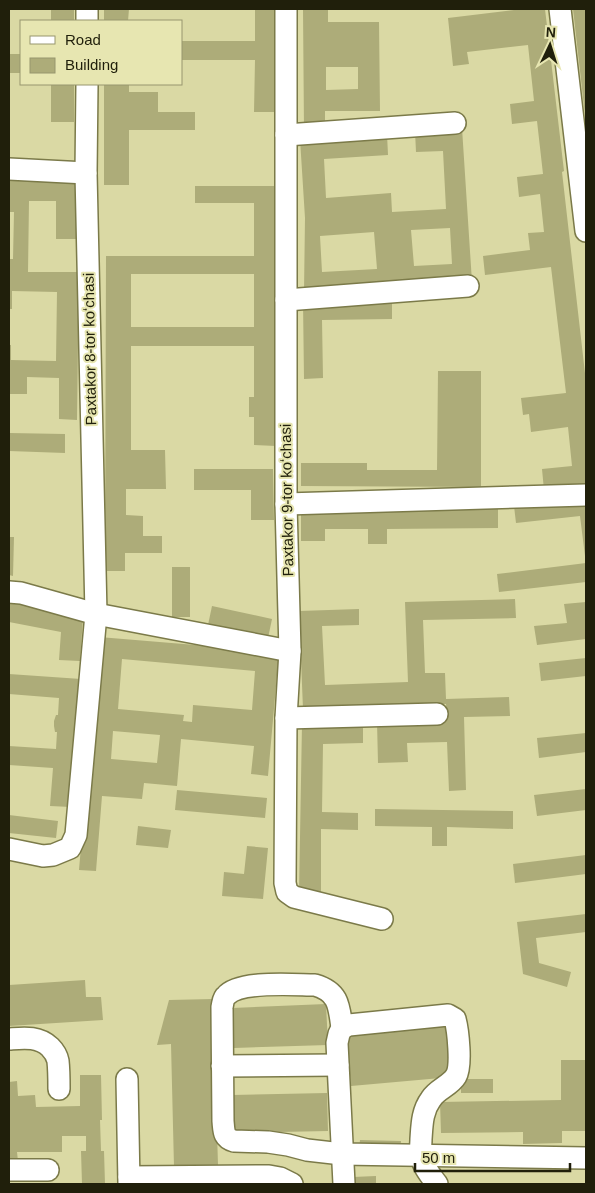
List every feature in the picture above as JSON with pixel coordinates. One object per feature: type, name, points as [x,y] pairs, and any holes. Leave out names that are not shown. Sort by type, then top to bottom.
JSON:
[{"type":"street","name":"Paxtakor 9-tor koʻchasi","points":[[286,9],[286,504],[290,652],[286,718],[285,883],[287,892],[294,898],[382,919]]},
{"type":"street","points":[[560,9],[586,231]]},
{"type":"street","name":"Paxtakor 8-tor koʻchasi","points":[[9,849],[43,856],[53,855],[70,848],[76,835],[96,614],[86,173],[87,85]]},
{"type":"street","points":[[286,135],[454,123]]},
{"type":"street","points":[[9,169],[86,173]]},
{"type":"street","points":[[286,300],[468,286]]},
{"type":"street","points":[[286,504],[586,495]]},
{"type":"street","points":[[9,592],[20,593],[96,614],[290,652]]},
{"type":"street","points":[[286,718],[437,714]]},
{"type":"street","points":[[344,1184],[342,1154],[337,1043],[342,1028],[340,1011],[336,1000],[331,992],[315,985],[248,985],[233,990],[224,996],[222,1007],[223,1121],[224,1135],[229,1140],[288,1145],[307,1150],[342,1154],[586,1158]]},
{"type":"street","points":[[342,1028],[349,1025],[436,1016],[448,1016],[455,1019],[459,1065],[457,1074],[452,1081],[437,1091],[429,1100],[422,1119],[421,1155],[427,1171],[437,1184]]},
{"type":"street","points":[[9,1039],[31,1038],[46,1043],[58,1059],[59,1089]]},
{"type":"street","points":[[222,1066],[338,1065]]},
{"type":"street","points":[[128,1079],[129,1181],[269,1176],[280,1178],[292,1184]]},
{"type":"street","points":[[9,1170],[48,1170]]},
{"type":"building","points":[[51,9],[74,9],[74,20],[51,20]]},
{"type":"building","points":[[104,9],[129,9],[128,20],[104,20]]},
{"type":"building","points":[[255,9],[277,9],[276,112],[254,112],[255,60],[182,60],[182,41],[255,41]]},
{"type":"building","points":[[303,9],[328,9],[328,22],[379,22],[380,111],[325,111],[325,130],[304,130]],"holes":[[[326,67],[358,67],[358,89],[326,90]]]},
{"type":"building","points":[[522,9],[545,9],[586,382],[586,485],[544,490],[542,469],[572,466],[568,427],[531,432],[529,414],[523,415],[521,398],[566,393],[551,267],[485,275],[483,256],[530,250],[528,233],[544,232],[540,194],[519,197],[517,177],[543,174],[537,121],[512,124],[510,104],[534,101],[528,45],[467,52],[469,64],[453,66],[448,18]]},
{"type":"building","points":[[573,9],[586,9],[586,115],[585,115]]},
{"type":"building","points":[[9,54],[20,54],[20,73],[9,73]]},
{"type":"building","points":[[51,85],[74,85],[74,122],[51,122]]},
{"type":"building","points":[[104,85],[129,85],[129,92],[158,92],[158,112],[195,112],[195,130],[129,130],[129,185],[104,185]]},
{"type":"building","points":[[462,128],[472,282],[304,292],[305,218],[300,139],[387,134],[388,155],[324,159],[326,198],[391,193],[392,212],[446,209],[443,151],[416,152],[415,131]],"holes":[[[450,228],[452,264],[414,266],[411,230]],[[374,232],[377,269],[322,272],[320,236]]]},
{"type":"building","points":[[9,177],[80,178],[79,239],[56,239],[56,201],[29,201],[28,272],[79,272],[77,420],[59,419],[59,378],[27,377],[27,394],[9,394],[9,345],[11,345],[11,360],[56,361],[57,292],[12,291],[12,309],[9,309],[9,259],[13,259],[14,212],[9,212]]},
{"type":"building","points":[[195,186],[276,186],[276,446],[254,445],[254,417],[249,417],[249,397],[254,397],[254,346],[131,346],[131,450],[165,450],[166,489],[126,489],[126,515],[143,516],[143,536],[162,536],[162,553],[125,553],[125,571],[105,571],[106,256],[254,256],[254,203],[195,203]],"holes":[[[131,274],[254,274],[254,327],[131,327]]]},
{"type":"building","points":[[392,300],[392,319],[322,320],[323,378],[304,379],[303,301]]},
{"type":"building","points":[[438,371],[481,371],[481,487],[301,486],[301,463],[367,463],[367,470],[437,470]]},
{"type":"building","points":[[9,433],[65,434],[65,453],[9,451]]},
{"type":"building","points":[[194,469],[273,469],[274,520],[251,520],[251,490],[194,490]]},
{"type":"building","points":[[586,498],[586,556],[580,516],[516,523],[514,506]]},
{"type":"building","points":[[498,508],[498,528],[387,529],[387,544],[368,544],[368,529],[325,529],[325,541],[301,541],[301,509]]},
{"type":"building","points":[[9,537],[14,537],[13,576],[9,575]]},
{"type":"building","points":[[586,563],[586,582],[499,592],[497,574]]},
{"type":"building","points":[[172,567],[190,567],[190,617],[172,617]]},
{"type":"building","points":[[515,599],[516,618],[423,620],[425,673],[445,673],[446,699],[509,697],[510,716],[464,717],[466,790],[449,791],[447,742],[407,743],[408,762],[378,763],[377,722],[447,719],[446,704],[303,709],[299,611],[359,609],[359,625],[322,626],[325,685],[408,682],[405,602]]},
{"type":"building","points":[[9,600],[83,618],[80,661],[59,660],[61,632],[9,622]]},
{"type":"building","points":[[586,602],[586,639],[537,645],[534,626],[567,623],[564,604]]},
{"type":"building","points":[[212,606],[272,619],[268,638],[208,625]]},
{"type":"building","points":[[99,637],[279,652],[268,776],[251,774],[254,746],[181,739],[177,786],[144,783],[142,799],[102,796],[96,871],[79,870]],"holes":[[[122,659],[255,671],[252,710],[193,705],[192,722],[183,721],[184,715],[118,709]],[[113,731],[160,735],[157,763],[111,759]]]},
{"type":"building","points":[[586,658],[586,676],[541,681],[539,663]]},
{"type":"building","points":[[9,674],[81,679],[71,807],[50,806],[53,768],[9,765],[9,746],[56,749],[57,732],[55,732],[54,721],[56,715],[58,715],[59,698],[9,694]]},
{"type":"building","points":[[363,722],[363,743],[323,744],[322,812],[358,813],[358,830],[321,829],[321,894],[299,894],[302,724]]},
{"type":"building","points":[[586,733],[586,752],[539,758],[537,738]]},
{"type":"building","points":[[586,789],[586,810],[537,816],[534,795]]},
{"type":"building","points":[[177,790],[267,798],[265,818],[175,810]]},
{"type":"building","points":[[375,809],[513,811],[513,829],[447,827],[447,846],[432,846],[432,827],[375,826]]},
{"type":"building","points":[[9,815],[58,821],[56,838],[9,833]]},
{"type":"building","points":[[138,826],[171,830],[168,848],[136,845]]},
{"type":"building","points":[[247,846],[268,848],[263,899],[222,896],[224,872],[244,874]]},
{"type":"building","points":[[586,855],[586,874],[515,883],[513,864]]},
{"type":"building","points":[[586,914],[586,932],[536,938],[539,963],[571,972],[567,987],[523,974],[517,922]]},
{"type":"building","points":[[85,980],[86,997],[101,997],[103,1020],[9,1026],[9,985]]},
{"type":"building","points":[[213,999],[218,1165],[174,1167],[171,1044],[157,1045],[169,1000]]},
{"type":"building","points":[[326,1004],[328,1045],[234,1048],[232,1008]]},
{"type":"building","points":[[446,1022],[452,1077],[351,1086],[346,1030]]},
{"type":"building","points":[[561,1060],[585,1060],[586,1131],[562,1131],[562,1143],[523,1144],[523,1132],[441,1133],[440,1102],[561,1100]]},
{"type":"building","points":[[80,1075],[101,1075],[101,1151],[104,1151],[105,1184],[82,1184],[81,1151],[86,1151],[86,1136],[62,1136],[62,1152],[17,1152],[18,1161],[9,1162],[9,1082],[17,1081],[18,1096],[35,1095],[36,1107],[80,1106]]},
{"type":"building","points":[[461,1079],[493,1079],[493,1093],[461,1093]]},
{"type":"building","points":[[327,1093],[328,1131],[233,1133],[232,1095]]},
{"type":"building","points":[[360,1140],[401,1141],[400,1151],[359,1150]]},
{"type":"building","points":[[376,1176],[376,1184],[354,1184],[353,1177]]}]
